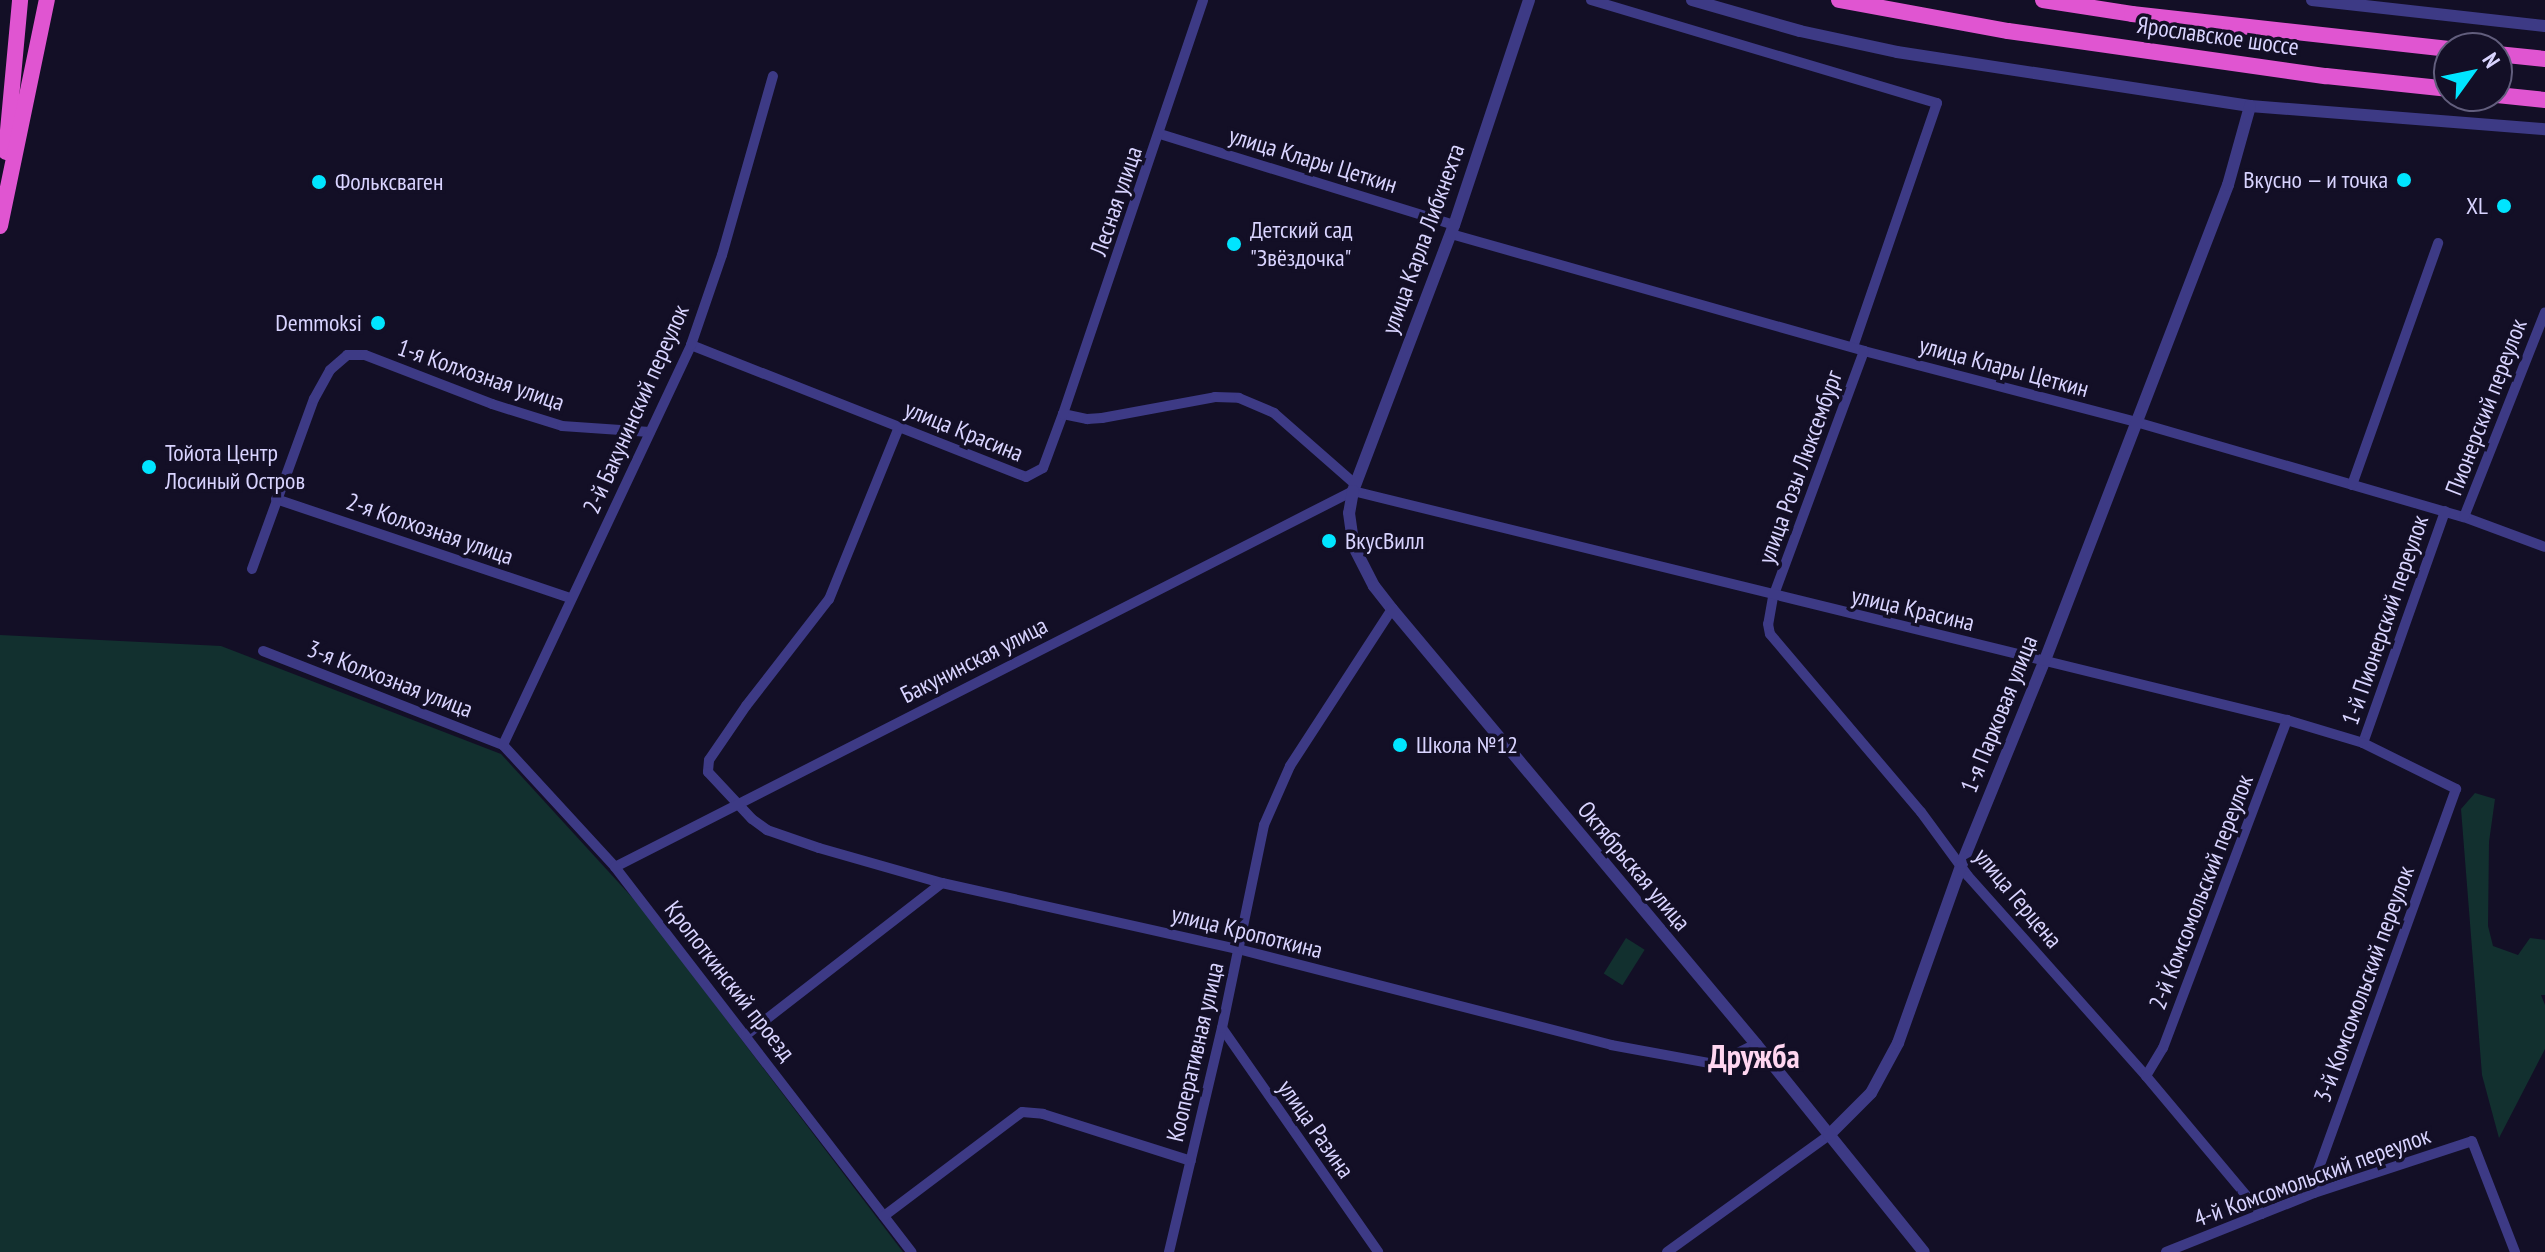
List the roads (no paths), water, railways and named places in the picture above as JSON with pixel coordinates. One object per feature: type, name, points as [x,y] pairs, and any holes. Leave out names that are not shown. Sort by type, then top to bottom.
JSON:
[{"type":"highway","points":[[0,197],[20,0]]},
{"type":"highway","points":[[0,226],[47,0]]},
{"type":"highway","name":"Ярославское шоссе","points":[[1839,0],[2023,33],[2311,74],[2433,87]]},
{"type":"highway","name":"Ярославское шоссе","points":[[2043,0],[2132,14],[2433,47]]},
{"type":"highway","points":[[2513,56],[2545,59]]},
{"type":"highway","points":[[2513,97],[2545,100]]},
{"type":"street","name":"Лесная улица","points":[[1063,414],[1203,0]]},
{"type":"street","name":"улица Карла Либкнехта","points":[[1354,487],[1453,230],[1529,0]]},
{"type":"street","name":"улица Розы Люксембург","points":[[1591,0],[1937,103],[1858,349],[1773,597]]},
{"type":"street","points":[[1692,0],[1800,31],[1897,52],[2250,106],[2545,129]]},
{"type":"street","points":[[2312,0],[2545,26]]},
{"type":"street","name":"2-й Бакунинский переулок","points":[[503,745],[691,345],[722,255],[773,76]]},
{"type":"street","name":"1-я Парковая улица","points":[[1667,1252],[1829,1135],[1859,1107],[1885,1071],[1962,863],[2045,660],[2228,185],[2250,106]]},
{"type":"street","name":"улица Клары Цеткин","points":[[1160,134],[1453,230],[1858,349],[2136,422],[2445,511],[2545,547]]},
{"type":"street","points":[[2352,485],[2438,243]]},
{"type":"street","name":"Пионерский переулок","points":[[2464,517],[2545,312]]},
{"type":"street","name":"улица Красина","points":[[691,345],[1016,474],[1032,477],[1043,468],[1063,414],[1087,419],[1215,397],[1239,398],[1274,413],[1354,487],[1773,597],[2287,720],[2363,743],[2456,789]]},
{"type":"street","name":"1-я Колхозная улица","points":[[276,499],[314,399],[330,370],[347,355],[365,355],[492,404],[562,426],[650,432]]},
{"type":"street","name":"улица Кропоткина","points":[[899,427],[829,599],[729,728],[709,760],[708,772],[736,804],[767,830],[942,883],[1238,949],[1611,1045],[1694,1063],[1715,1064],[1756,1044]]},
{"type":"street","name":"Октябрьская улица","points":[[1354,487],[1349,513],[1354,547],[1374,586],[1756,1044],[1924,1252]]},
{"type":"street","name":"Бакунинская улица","points":[[615,867],[1354,487]]},
{"type":"street","points":[[252,569],[276,499]]},
{"type":"street","name":"2-я Колхозная улица","points":[[276,499],[571,598]]},
{"type":"street","name":"1-й Пионерский переулок","points":[[2363,743],[2445,511]]},
{"type":"street","name":"улица Герцена","points":[[1773,597],[1768,624],[1776,644],[1962,863],[1968,876],[2146,1076],[2262,1214]]},
{"type":"street","name":"Кооперативная улица","points":[[1169,1252],[1222,1028],[1264,825],[1285,778],[1392,609]]},
{"type":"street","name":"3-я Колхозная улица","points":[[263,651],[503,745]]},
{"type":"street","name":"2-й Комсомольский переулок","points":[[2146,1076],[2163,1048],[2287,720]]},
{"type":"street","name":"Кропоткинский проезд","points":[[503,745],[615,867],[912,1252]]},
{"type":"street","name":"3-й Комсомольский переулок","points":[[2314,1193],[2317,1174],[2456,789]]},
{"type":"street","points":[[746,1035],[942,883]]},
{"type":"street","name":"улица Разина","points":[[1222,1028],[1378,1252]]},
{"type":"street","points":[[884,1216],[1022,1112],[1043,1114],[1191,1161]]},
{"type":"street","name":"4-й Комсомольский переулок","points":[[2166,1252],[2314,1193],[2472,1141],[2515,1252]]},
{"type":"place","name":"Вкусно — и точка","points":[[2404,180]]},
{"type":"place","name":"Фольксваген","points":[[319,182]]},
{"type":"place","name":"XL","points":[[2504,206]]},
{"type":"place","name":"Детский сад \"Звёздочка\"","points":[[1234,244]]},
{"type":"place","name":"Demmoksi","points":[[378,323]]},
{"type":"place","name":"Тойота Центр Лосиный Остров","points":[[149,467]]},
{"type":"place","name":"ВкусВилл","points":[[1329,541]]},
{"type":"place","name":"Школа №12","points":[[1400,745]]},
{"type":"district","name":"Дружба","points":[[1754,1056]]}]
